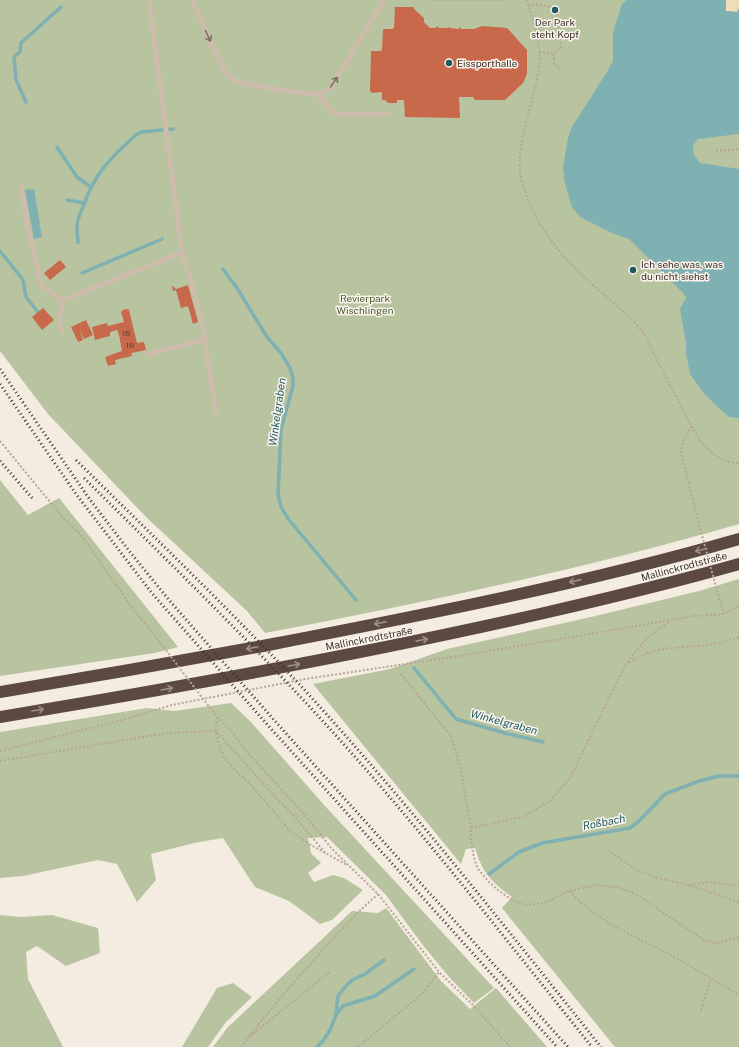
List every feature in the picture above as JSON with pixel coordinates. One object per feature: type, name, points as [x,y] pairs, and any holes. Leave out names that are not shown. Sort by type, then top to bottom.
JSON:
[{"type":"highway","name":"Mallinckrodtstraße","points":[[0,692],[212,656],[451,610],[590,578],[739,540]]},
{"type":"highway","name":"Mallinckrodtstraße","points":[[0,717],[237,676],[458,633],[612,597],[739,564]]},
{"type":"lane","points":[[149,0],[182,252],[201,316],[216,413]]},
{"type":"lane","points":[[192,0],[221,65],[232,79],[242,83],[293,92],[317,94],[325,92],[331,87],[384,0]]},
{"type":"lane","points":[[317,94],[335,114],[389,114]]},
{"type":"lane","points":[[21,186],[29,235],[42,286],[63,300]]},
{"type":"lane","points":[[63,300],[182,252]]},
{"type":"lane","points":[[62,331],[59,320],[63,300]]},
{"type":"lane","points":[[149,354],[205,340]]},
{"type":"path","points":[[433,0],[503,0]]},
{"type":"path","points":[[526,0],[534,23],[540,67],[526,124],[520,163],[521,176],[540,226],[565,258],[631,319],[646,337],[702,443],[725,461],[739,463]]},
{"type":"path","points":[[528,5],[536,4],[549,7],[557,16],[561,48],[553,54],[539,52]]},
{"type":"path","points":[[553,54],[554,63],[560,69]]},
{"type":"path","points":[[716,151],[739,149]]},
{"type":"path","points":[[692,426],[682,443],[681,452],[724,614]]},
{"type":"path","points":[[0,441],[64,519],[81,535],[135,612],[217,717],[230,729],[248,753],[304,814],[332,849],[378,894],[439,972],[473,1005],[510,1047]]},
{"type":"path","points":[[0,751],[122,720],[172,705],[305,679],[459,656],[694,616],[724,614],[739,606]]},
{"type":"path","points":[[471,828],[522,817],[549,802],[570,778],[626,664],[646,639],[671,620]]},
{"type":"path","points":[[626,664],[639,655],[651,651],[707,645],[725,642],[739,637]]},
{"type":"path","points":[[401,674],[451,736],[460,766],[471,828],[472,847],[478,869],[488,882],[512,900],[526,905],[544,903],[569,891],[596,885],[618,887],[639,896],[705,941],[720,943],[739,937]]},
{"type":"path","points":[[217,717],[216,732],[224,758],[250,784],[291,832],[350,867]]},
{"type":"path","points":[[0,761],[168,733],[216,732],[295,817],[326,854]]},
{"type":"path","points":[[608,850],[635,869],[657,878],[689,885],[739,902]]},
{"type":"path","points":[[689,885],[707,882],[739,886]]},
{"type":"path","points":[[569,891],[586,907],[612,925],[678,959],[739,995]]},
{"type":"path","points":[[241,1047],[270,1009],[336,935],[378,894]]},
{"type":"path","points":[[248,1038],[331,971]]},
{"type":"path","points":[[358,1047],[423,993],[439,972]]},
{"type":"path","points":[[700,1010],[711,979]]},
{"type":"green space","name":"Revierpark Wischlingen","points":[[0,0],[739,0],[739,524],[621,556],[503,584],[384,610],[265,633],[247,611],[146,517],[48,414],[0,351]]},
{"type":"green space","points":[[0,480],[28,515],[59,498],[178,647],[155,653],[0,676]]},
{"type":"green space","points":[[739,579],[739,1047],[615,1047],[502,908],[512,897],[498,886],[485,871],[475,848],[466,849],[461,864],[313,684],[390,669],[447,649],[591,617],[699,591]]},
{"type":"green space","points":[[231,703],[251,722],[325,806],[494,988],[474,1003],[449,977],[422,944],[386,895],[327,837],[308,838],[311,853],[321,863],[308,873],[314,882],[333,875],[344,878],[363,890],[332,920],[320,924],[289,901],[255,887],[223,838],[194,843],[151,854],[156,880],[137,902],[117,864],[98,860],[23,876],[0,878],[0,732],[147,708],[174,711]]},
{"type":"green space","points":[[386,908],[441,981],[470,1009],[496,988],[547,1047],[213,1047],[227,1028],[352,911],[378,913]]},
{"type":"green space","points":[[0,915],[21,917],[52,915],[98,928],[100,953],[66,966],[37,946],[26,952],[28,979],[63,1047],[0,1047]]},
{"type":"green space","points":[[233,983],[252,997],[226,1022],[208,1047],[182,1047],[217,988]]},
{"type":"sand","points":[[726,0],[739,0],[739,10],[738,9],[737,12],[726,11]]},
{"type":"water","points":[[627,0],[726,0],[726,11],[737,12],[738,9],[739,10],[739,134],[698,139],[693,146],[694,155],[700,163],[739,169],[739,418],[729,417],[705,395],[690,374],[680,309],[686,298],[684,294],[629,239],[612,233],[580,217],[572,207],[565,184],[563,168],[568,138],[572,127],[613,61],[613,32],[622,4]]},
{"type":"water","points":[[34,189],[42,237],[34,239],[25,190]]},
{"type":"building","name":"Eissporthalle","points":[[395,7],[414,7],[414,9],[424,18],[424,22],[430,28],[435,28],[438,26],[439,28],[449,27],[458,29],[460,27],[461,29],[474,29],[482,26],[507,28],[527,50],[527,74],[523,83],[505,100],[475,100],[473,97],[459,97],[460,118],[405,117],[404,100],[397,100],[397,103],[388,103],[385,100],[382,100],[382,92],[372,93],[370,91],[371,51],[381,51],[383,30],[393,29]]},
{"type":"building","points":[[60,260],[66,267],[50,280],[44,273]]},
{"type":"building","points":[[188,285],[198,322],[193,324],[188,306],[181,308],[176,290],[173,291],[172,286],[176,289]]},
{"type":"building","points":[[43,308],[54,320],[42,330],[32,317]]},
{"type":"building","points":[[127,309],[129,310],[137,343],[144,342],[146,350],[131,353],[132,356],[115,360],[116,364],[108,366],[105,357],[122,351],[117,330],[110,332],[110,336],[95,340],[92,327],[107,323],[108,326],[124,322],[121,312]]},
{"type":"building","points":[[86,320],[93,335],[84,339],[80,330],[83,340],[78,342],[71,327]]},
{"type":"waterway","points":[[26,102],[16,80],[14,57],[20,52],[21,43],[61,7]]},
{"type":"waterway","points":[[78,243],[77,225],[80,214],[92,185],[104,167],[119,151],[141,132],[173,129]]},
{"type":"waterway","points":[[57,147],[77,177],[91,187]]},
{"type":"waterway","points":[[67,200],[84,203]]},
{"type":"waterway","name":"Winkelgraben","points":[[82,273],[162,239]]},
{"type":"waterway","points":[[0,251],[23,280],[26,297],[38,312]]},
{"type":"waterway","name":"Winkelgraben","points":[[223,269],[237,288],[267,337],[281,353],[290,368],[293,378],[293,386],[281,429],[278,494],[281,507],[289,520],[356,600]]},
{"type":"waterway","name":"Winkelgraben","points":[[414,668],[456,719],[508,734],[543,742]]},
{"type":"waterway","name":"Roßbach","points":[[489,874],[519,852],[542,843],[630,828],[638,822],[665,794],[699,781],[719,776],[739,776]]},
{"type":"waterway","points":[[336,1014],[338,996],[345,987],[352,980],[365,974],[384,960]]},
{"type":"waterway","name":"Roßbach","points":[[317,1047],[330,1030],[336,1015],[343,1006],[375,996],[414,969]]},
{"type":"railway","points":[[0,369],[88,497],[169,600],[274,720],[568,1047]]},
{"type":"railway","points":[[0,384],[76,494],[151,592],[265,722],[557,1047]]},
{"type":"railway","points":[[76,460],[231,613],[321,708],[429,833],[601,1047]]},
{"type":"railway","points":[[0,461],[33,499]]},
{"type":"railway","points":[[84,478],[274,669],[347,748],[488,916],[592,1047]]},
{"type":"place","name":"Der Park steht Kopf","points":[[555,10]]},
{"type":"place","name":"Eissporthalle","points":[[449,63]]},
{"type":"place","name":"Ich sehe was, was du nicht siehst","points":[[633,270]]}]
